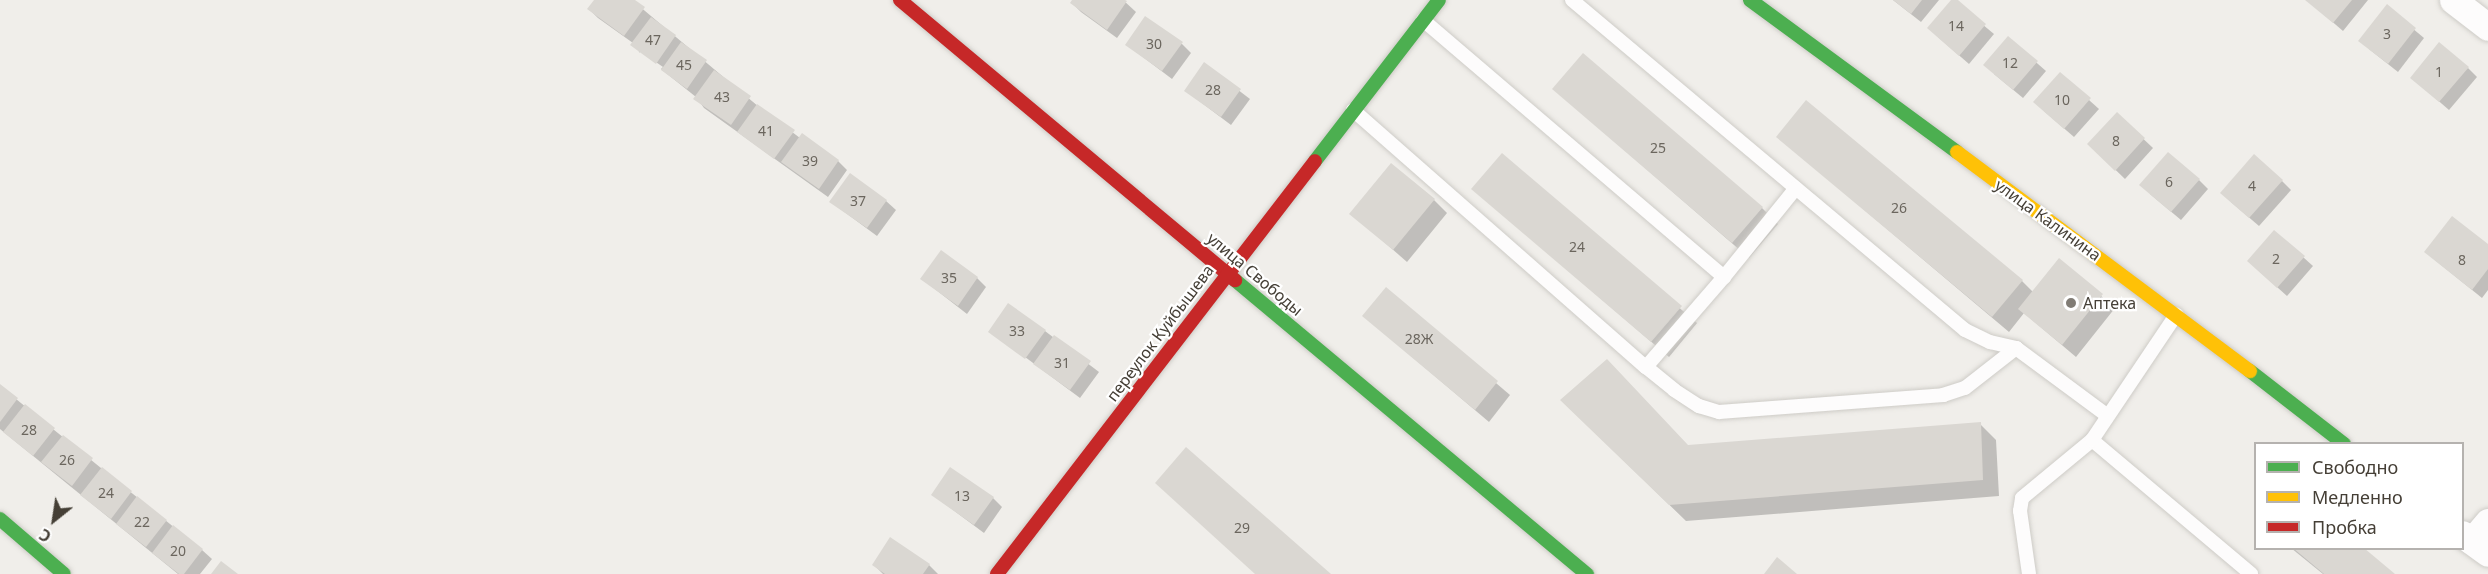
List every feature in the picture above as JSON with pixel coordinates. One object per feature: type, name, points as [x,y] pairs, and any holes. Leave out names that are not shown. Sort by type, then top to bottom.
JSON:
[{"type":"street","name":"улица Свободы","points":[[900,0],[1587,574]]},
{"type":"street","name":"переулок Куйбышева","points":[[997,574],[1439,0]]},
{"type":"street","name":"улица Калинина","points":[[1750,0],[2176,315],[2341,442]]},
{"type":"street","points":[[2453,0],[2488,27]]},
{"type":"street","points":[[0,519],[64,574]]},
{"type":"lane","points":[[1572,0],[1965,330],[1990,342],[2016,348],[2108,416]]},
{"type":"lane","points":[[1423,20],[1724,277]]},
{"type":"lane","points":[[1353,110],[1646,367],[1674,390],[1699,406],[1719,412],[1943,395],[1965,388],[2016,348]]},
{"type":"lane","points":[[1646,367],[1724,277],[1796,188]]},
{"type":"lane","points":[[2029,574],[2020,511],[2022,498],[2092,440],[2176,315]]},
{"type":"lane","points":[[2092,440],[2251,574]]},
{"type":"building","points":[[594,0],[635,0],[645,7],[624,36],[587,9]]},
{"type":"building","points":[[1072,0],[1127,1],[1107,30],[1070,3]]},
{"type":"building","points":[[1893,0],[1922,0],[1911,14]]},
{"type":"building","points":[[1951,0],[1958,0],[1986,24],[1959,56],[1927,28]]},
{"type":"building","points":[[2305,0],[2352,0],[2333,23]]},
{"type":"building","points":[[2387,4],[2416,28],[2388,64],[2358,41]]},
{"type":"building","points":[[1145,16],[1183,42],[1162,71],[1125,45]]},
{"type":"building","points":[[651,17],[676,35],[656,64],[630,45]]},
{"type":"building","points":[[2008,36],[2038,61],[2013,90],[1983,65]]},
{"type":"building","points":[[681,42],[707,60],[687,89],[661,70]]},
{"type":"building","points":[[2439,42],[2469,67],[2439,102],[2410,78]]},
{"type":"building","points":[[1583,53],[1763,207],[1732,243],[1552,89]]},
{"type":"building","points":[[1204,62],[1241,89],[1221,117],[1184,91]]},
{"type":"building","points":[[714,70],[751,96],[731,125],[693,99]]},
{"type":"building","points":[[2060,72],[2091,98],[2064,129],[2033,102]]},
{"type":"building","points":[[1806,100],[2023,280],[1992,317],[1776,137]]},
{"type":"building","points":[[757,104],[795,130],[774,159],[737,132]]},
{"type":"building","points":[[2117,112],[2145,138],[2115,171],[2087,144]]},
{"type":"building","points":[[802,133],[839,160],[819,189],[781,162]]},
{"type":"building","points":[[2168,152],[2200,179],[2171,212],[2139,185]]},
{"type":"building","points":[[1502,153],[1682,306],[1651,342],[1471,189]]},
{"type":"building","points":[[2254,154],[2283,180],[2249,218],[2220,193]]},
{"type":"building","points":[[1391,163],[1435,199],[1393,250],[1349,214]]},
{"type":"building","points":[[850,173],[887,200],[867,228],[829,202]]},
{"type":"building","points":[[2452,216],[2488,244],[2488,269],[2472,290],[2424,252]]},
{"type":"building","points":[[2274,230],[2305,256],[2277,288],[2247,261]]},
{"type":"building","points":[[941,250],[978,277],[958,306],[920,279]]},
{"type":"building","points":[[2059,258],[2103,294],[2062,345],[2018,309]]},
{"type":"building","points":[[1386,287],[1498,381],[1475,410],[1362,316]]},
{"type":"building","points":[[1008,303],[1046,330],[1025,359],[988,332]]},
{"type":"building","points":[[1054,335],[1091,361],[1070,390],[1033,364]]},
{"type":"building","points":[[1607,359],[1688,445],[1981,422],[1983,480],[1669,505],[1560,400]]},
{"type":"building","points":[[0,384],[18,398],[0,422]]},
{"type":"building","points":[[25,404],[55,428],[33,456],[3,432]]},
{"type":"building","points":[[63,435],[93,458],[72,486],[41,462]]},
{"type":"building","points":[[1186,447],[1331,574],[1255,574],[1155,483]]},
{"type":"building","points":[[102,467],[132,491],[111,519],[80,495]]},
{"type":"building","points":[[950,467],[994,497],[974,525],[931,495]]},
{"type":"building","points":[[137,496],[167,520],[146,547],[116,524]]},
{"type":"building","points":[[173,525],[203,549],[184,574],[179,574],[152,553]]},
{"type":"building","points":[[890,537],[930,564],[923,574],[885,574],[872,565]]},
{"type":"building","points":[[2295,550],[2366,550],[2395,574],[2324,574]]},
{"type":"building","points":[[1777,557],[1797,574],[1764,574]]},
{"type":"building","points":[[221,561],[238,574],[211,574]]},
{"type":"traffic: fast","points":[[1315,161],[1439,0]]},
{"type":"traffic: fast","points":[[1750,0],[1957,152]]},
{"type":"traffic: fast","points":[[1235,280],[1587,574]]},
{"type":"traffic: fast","points":[[2250,371],[2341,442]]},
{"type":"traffic: fast","points":[[0,519],[64,574]]},
{"type":"traffic: slow","points":[[1957,152],[2250,371]]},
{"type":"traffic: jam","points":[[900,0],[1235,280]]},
{"type":"traffic: jam","points":[[997,574],[1315,161]]},
{"type":"place","name":"Аптека","points":[[2071,303]]}]
